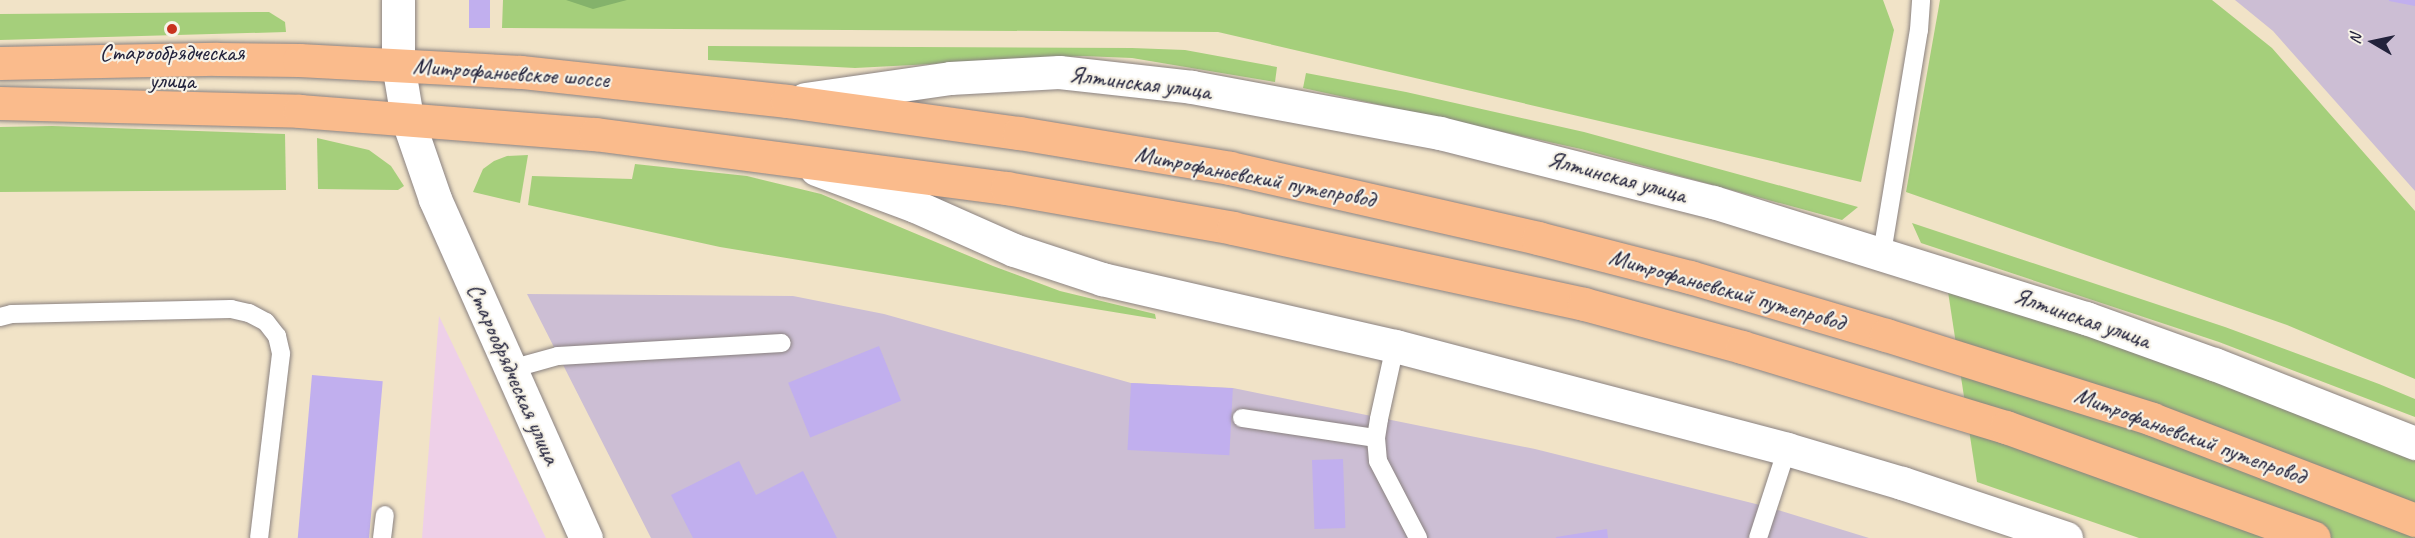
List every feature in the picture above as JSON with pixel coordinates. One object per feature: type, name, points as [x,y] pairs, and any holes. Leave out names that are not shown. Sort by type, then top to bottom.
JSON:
[{"type":"main road","name":"Митрофаньевское шоссе","points":[[0,63],[217,58],[398,64],[586,78],[787,101],[1018,133]]},
{"type":"main road","points":[[0,103],[204,107],[407,118],[595,134],[1008,188],[1244,231],[1584,304],[1754,350],[1943,407],[2153,478],[2314,538]]},
{"type":"main road","name":"Митрофаньевский путепровод","points":[[1018,133],[1230,168],[1445,216],[1690,278],[1941,352],[2152,419],[2415,520]]},
{"type":"street","name":"Старообрядческая улица","points":[[398,0],[398,64],[407,118],[435,199],[586,538]]},
{"type":"street","name":"Ялтинская улица","points":[[787,101],[951,78],[1059,72],[1192,87],[1440,133],[1713,202],[1882,253],[2097,322],[2214,364],[2415,443]]},
{"type":"street","points":[[786,158],[915,206],[1014,250],[1102,279],[1395,346],[1787,449],[1902,483],[2066,538]]},
{"type":"lane","points":[[1882,253],[1919,30],[1921,0]]},
{"type":"lane","points":[[0,317],[12,314],[231,309],[249,313],[266,322],[277,336],[281,354],[259,538]]},
{"type":"lane","points":[[511,369],[558,357],[782,343]]},
{"type":"lane","points":[[1395,346],[1377,438],[1378,461],[1418,538]]},
{"type":"lane","points":[[1242,418],[1377,438]]},
{"type":"lane","points":[[1758,538],[1787,449]]},
{"type":"lane","points":[[382,538],[385,515]]},
{"type":"shaded area","points":[[2235,0],[2415,0],[2415,191],[2273,31]]},
{"type":"shaded area","points":[[527,294],[793,296],[884,314],[1131,383],[1233,388],[1535,449],[1768,507],[1869,538],[651,538]]},
{"type":"shaded area","points":[[439,316],[542,530],[546,538],[422,538]]},
{"type":"green space","points":[[503,0],[1883,0],[1894,30],[1861,182],[1218,32],[502,28]]},
{"type":"green space","points":[[566,0],[627,0],[593,9]]},
{"type":"green space","points":[[1940,0],[2212,0],[2272,48],[2415,211],[2415,379],[2287,325],[1906,192]]},
{"type":"green space","points":[[269,12],[285,22],[286,32],[0,40],[0,14]]},
{"type":"green space","points":[[708,46],[1132,48],[1185,50],[1277,67],[1275,82],[1132,58],[1083,56],[855,68],[708,60]]},
{"type":"green space","points":[[1306,73],[1406,92],[1584,132],[1858,207],[1842,220],[1581,149],[1303,88]]},
{"type":"green space","points":[[52,126],[285,134],[286,190],[0,192],[0,127]]},
{"type":"green space","points":[[317,138],[369,150],[391,166],[404,186],[398,190],[318,189]]},
{"type":"green space","points":[[528,155],[520,203],[473,192],[483,169],[494,161],[507,156]]},
{"type":"green space","points":[[635,164],[747,176],[821,194],[993,266],[1060,291],[1155,314],[1156,319],[720,247],[528,205],[532,176],[632,179]]},
{"type":"green space","points":[[1912,223],[2225,327],[2379,384],[2415,399],[2415,417],[2219,342],[1921,243]]},
{"type":"green space","points":[[1947,285],[2206,374],[2415,457],[2415,538],[2139,538],[1977,482]]},
{"type":"building","points":[[469,0],[490,0],[490,28],[469,28]]},
{"type":"building","points":[[2415,0],[2415,6],[2389,1]]},
{"type":"building","points":[[879,346],[901,401],[810,437],[788,383]]},
{"type":"building","points":[[312,375],[383,381],[369,538],[298,538]]},
{"type":"building","points":[[1131,383],[1233,388],[1229,455],[1127,450]]},
{"type":"building","points":[[1343,459],[1345,528],[1314,529],[1312,460]]},
{"type":"building","points":[[739,461],[756,495],[803,471],[837,538],[693,538],[671,495]]},
{"type":"building","points":[[1607,529],[1608,538],[1556,538],[1556,537]]},
{"type":"place","name":"Старообрядческая улица","points":[[172,29]]}]
